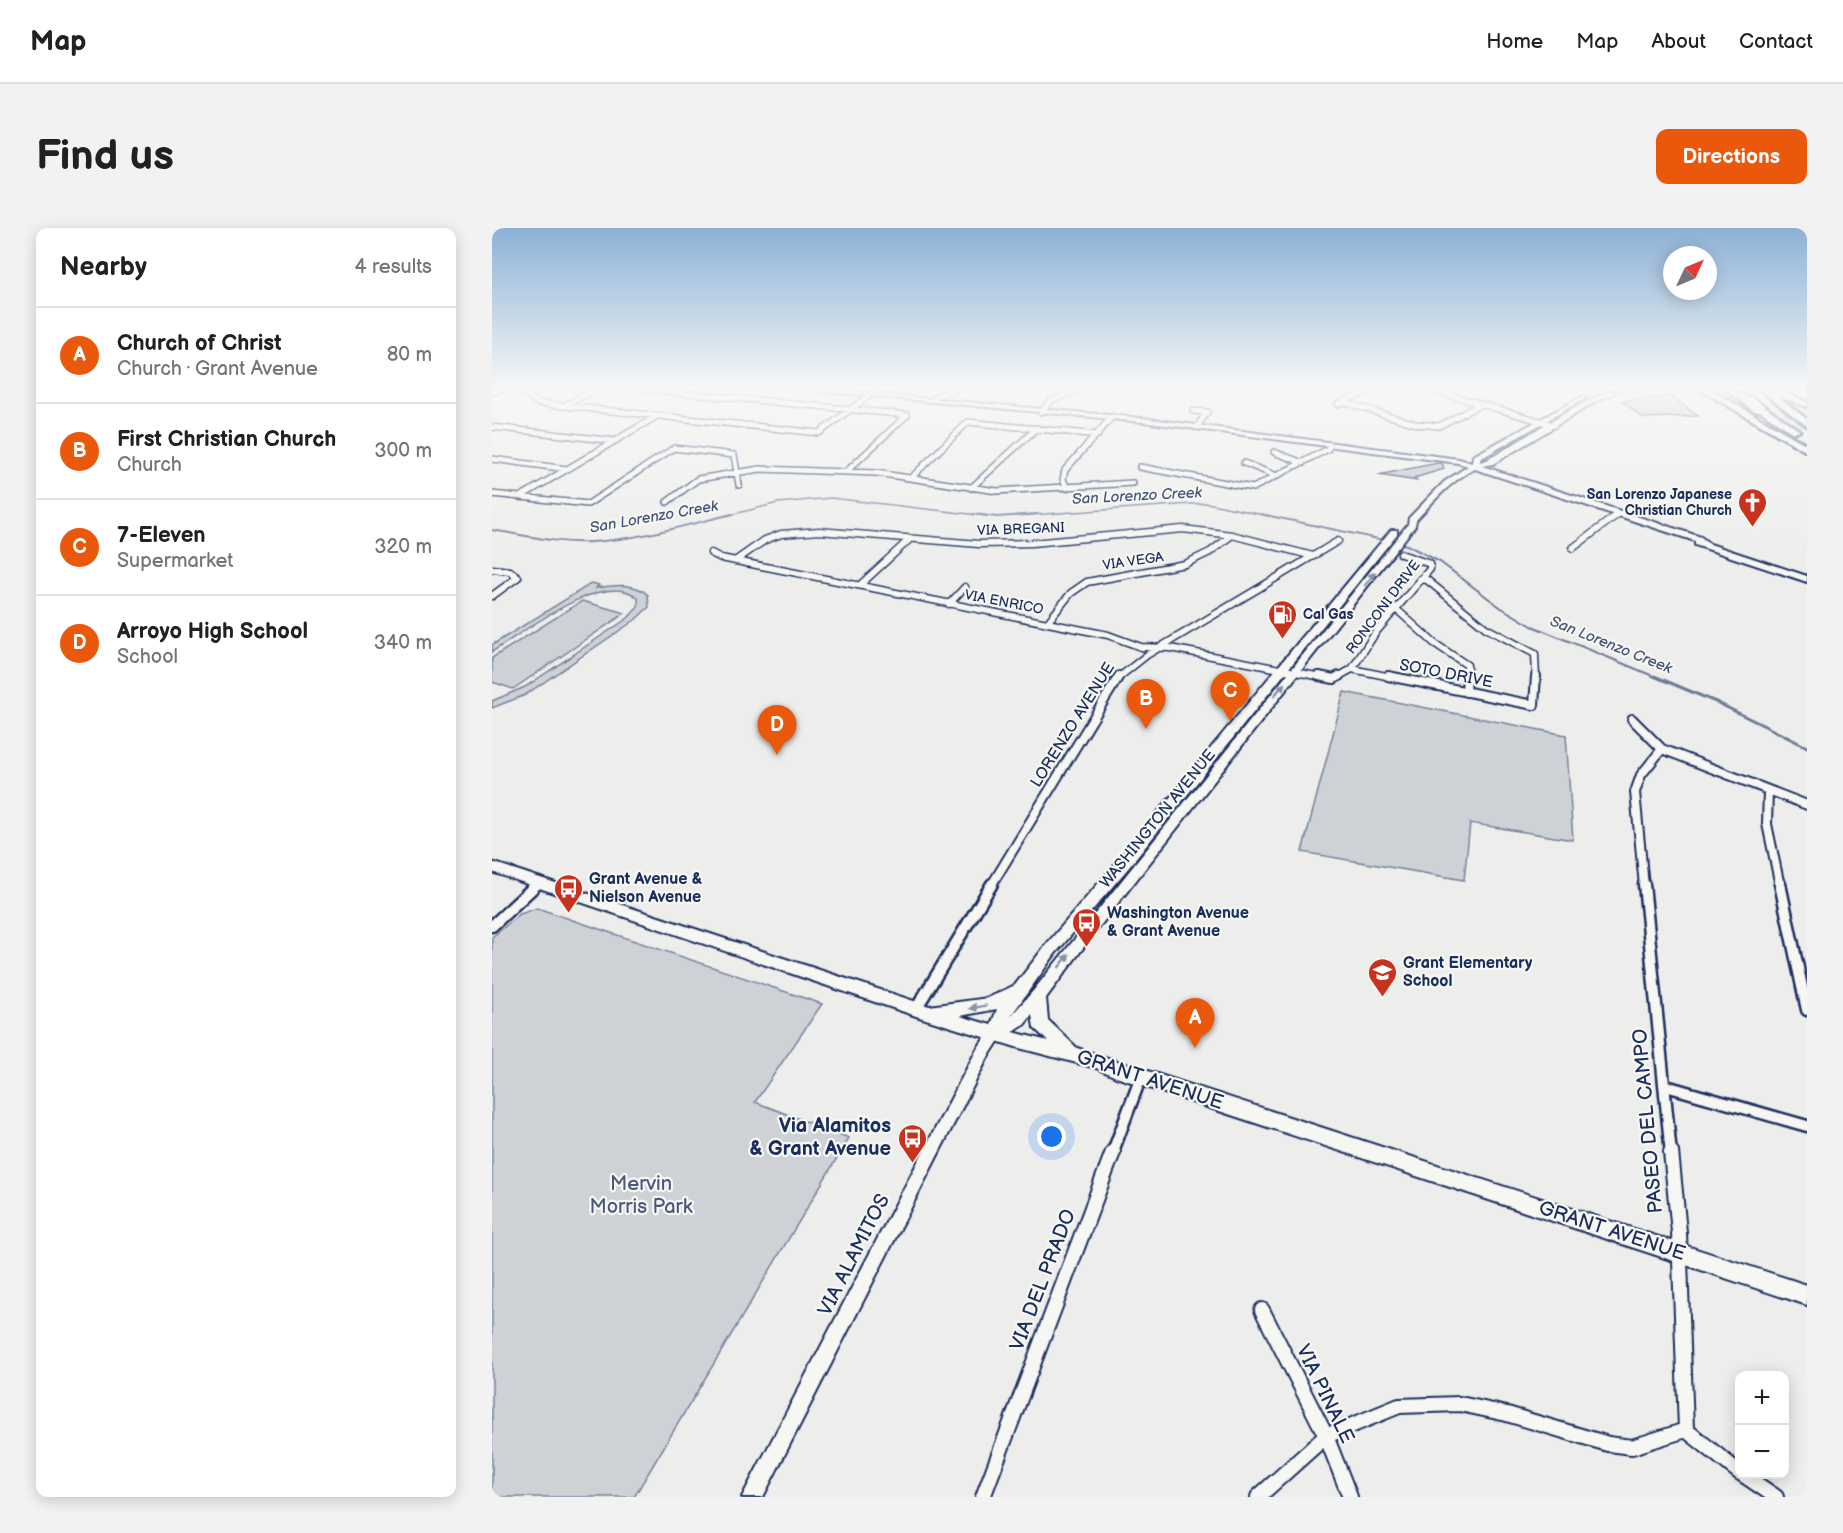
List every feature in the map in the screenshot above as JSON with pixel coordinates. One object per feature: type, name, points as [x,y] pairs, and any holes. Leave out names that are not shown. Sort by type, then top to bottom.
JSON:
[{"type":"main road","points":[[1357,448],[1476,465],[1698,539],[1706,544],[1807,579]]},
{"type":"main road","name":"WASHINGTON AVENUE","points":[[1476,465],[1476,458],[1494,448]]},
{"type":"main road","name":"WASHINGTON AVENUE","points":[[996,1034],[1003,1013],[1050,950],[1393,548],[1397,536],[1456,477],[1476,465],[1490,462],[1514,448]]},
{"type":"main road","points":[[1449,460],[1482,455]]},
{"type":"main road","points":[[1430,457],[1449,467],[1456,477]]},
{"type":"main road","name":"WASHINGTON AVENUE","points":[[996,1034],[1018,1020],[1038,996],[1287,671]]},
{"type":"main road","name":"GRANT AVENUE","points":[[492,867],[921,1010],[996,1034],[1072,1054],[1807,1295]]},
{"type":"main road","points":[[921,1010],[990,1005],[1024,986]]},
{"type":"main road","points":[[1038,996],[1040,1023],[1072,1054]]},
{"type":"street","points":[[520,497],[603,448]]},
{"type":"street","points":[[492,494],[588,504],[674,448]]},
{"type":"street","points":[[676,448],[734,455],[739,485]]},
{"type":"street","points":[[848,470],[871,448]]},
{"type":"street","points":[[911,477],[941,448]]},
{"type":"street","points":[[971,488],[1015,448]]},
{"type":"street","points":[[1067,488],[1063,479],[1065,470],[1086,448]]},
{"type":"street","points":[[1140,467],[1253,488],[1328,448]]},
{"type":"street","points":[[1274,452],[1303,463]]},
{"type":"street","points":[[492,459],[567,469]]},
{"type":"street","points":[[1244,463],[1277,476]]},
{"type":"street","points":[[667,502],[698,479],[788,468],[848,470],[911,477],[971,488],[1028,491],[1133,483]]},
{"type":"street","points":[[1573,548],[1618,514]]},
{"type":"street","name":"VIA BREGANI","points":[[735,561],[765,540],[781,534],[819,531],[980,544],[1032,543],[1183,529],[1232,535],[1312,556]]},
{"type":"street","name":"VIA VEGA","points":[[1047,623],[1070,593],[1081,585],[1114,575],[1178,567],[1222,545],[1232,535]]},
{"type":"street","points":[[860,585],[910,539]]},
{"type":"street","name":"LORENZO AVENUE","points":[[921,1010],[1121,673],[1157,648],[1338,541]]},
{"type":"street","name":"RONCONI DRIVE","points":[[1287,671],[1334,679],[1352,669],[1395,608],[1427,573],[1430,564],[1393,548]]},
{"type":"street","name":"VIA ENRICO","points":[[711,553],[735,561],[1108,635],[1141,647],[1170,648],[1287,671]]},
{"type":"street","points":[[492,569],[510,571],[518,577],[492,596]]},
{"type":"street","name":"SOTO DRIVE","points":[[1352,669],[1534,705],[1537,658],[1534,654],[1486,628],[1426,580],[1420,579]]},
{"type":"street","points":[[949,604],[965,587]]},
{"type":"street","points":[[1395,608],[1434,643],[1467,665],[1466,692]]},
{"type":"street","points":[[1632,719],[1662,748],[1768,792],[1807,805]]},
{"type":"street","name":"PASEO DEL CAMPO","points":[[1662,748],[1641,775],[1635,792],[1681,1254],[1686,1430]]},
{"type":"street","points":[[1768,792],[1767,824],[1807,1010]]},
{"type":"street","points":[[492,926],[538,883]]},
{"type":"street","name":"VIA ALAMITOS","points":[[752,1497],[982,1054],[996,1034]]},
{"type":"street","name":"VIA DEL PRADO","points":[[983,1497],[1140,1077]]},
{"type":"street","points":[[1666,1086],[1807,1126]]},
{"type":"street","name":"VIA PINALE","points":[[1262,1310],[1326,1436],[1350,1497]]},
{"type":"street","points":[[1258,1497],[1326,1436],[1399,1406],[1460,1404],[1507,1414],[1608,1444],[1632,1447],[1686,1430],[1735,1469]]},
{"type":"street","points":[[1749,1479],[1776,1497]]},
{"type":"green space","points":[[592,583],[599,585],[596,588],[616,585],[637,588],[648,595],[649,607],[635,620],[525,695],[492,708],[492,701],[525,687],[628,618],[638,607],[638,598],[623,591],[605,591],[585,597],[542,619],[492,652],[492,645]]},
{"type":"green space","points":[[582,601],[625,613],[513,689],[492,682],[492,658]]},
{"type":"green space","points":[[1344,692],[1566,735],[1573,840],[1470,823],[1464,880],[1302,852]]},
{"type":"green space","name":"Mervin Morris Park","points":[[537,908],[822,1004],[755,1102],[849,1138],[634,1497],[492,1497],[492,937],[520,914]]},
{"type":"building","points":[[1442,463],[1444,469],[1414,478],[1418,481],[1378,475]]},
{"type":"waterway","name":"San Lorenzo Creek","points":[[726,516],[778,503],[831,498],[987,516]]},
{"type":"waterway","name":"San Lorenzo Creek","points":[[1015,516],[1207,503],[1268,516]]},
{"type":"waterway","name":"San Lorenzo Creek","points":[[492,530],[554,540],[592,542],[645,535],[732,514]]},
{"type":"waterway","name":"San Lorenzo Creek","points":[[973,514],[997,517],[1037,514]]},
{"type":"waterway","name":"San Lorenzo Creek","points":[[1261,514],[1407,545],[1440,562],[1500,607],[1532,626],[1658,678]]},
{"type":"waterway","name":"San Lorenzo Creek","points":[[1654,676],[1718,703],[1807,747]]},
{"type":"place","name":"San Lorenzo Japanese Christian Church","points":[[1753,528]]},
{"type":"place","name":"Cal Gas","points":[[1282,640]]},
{"type":"place","name":"7-Eleven","points":[[1230,721]]},
{"type":"place","name":"First Christian Church","points":[[1146,729]]},
{"type":"place","name":"Arroyo High School","points":[[777,755]]},
{"type":"place","name":"Grant Avenue & Nielson Avenue","points":[[568,914]]},
{"type":"place","name":"Washington Avenue & Grant Avenue","points":[[1086,948]]},
{"type":"place","name":"Grant Elementary School","points":[[1382,998]]},
{"type":"place","name":"Church of Christ","points":[[1195,1048]]},
{"type":"place","name":"Via Alamitos & Grant Avenue","points":[[912,1164]]}]
